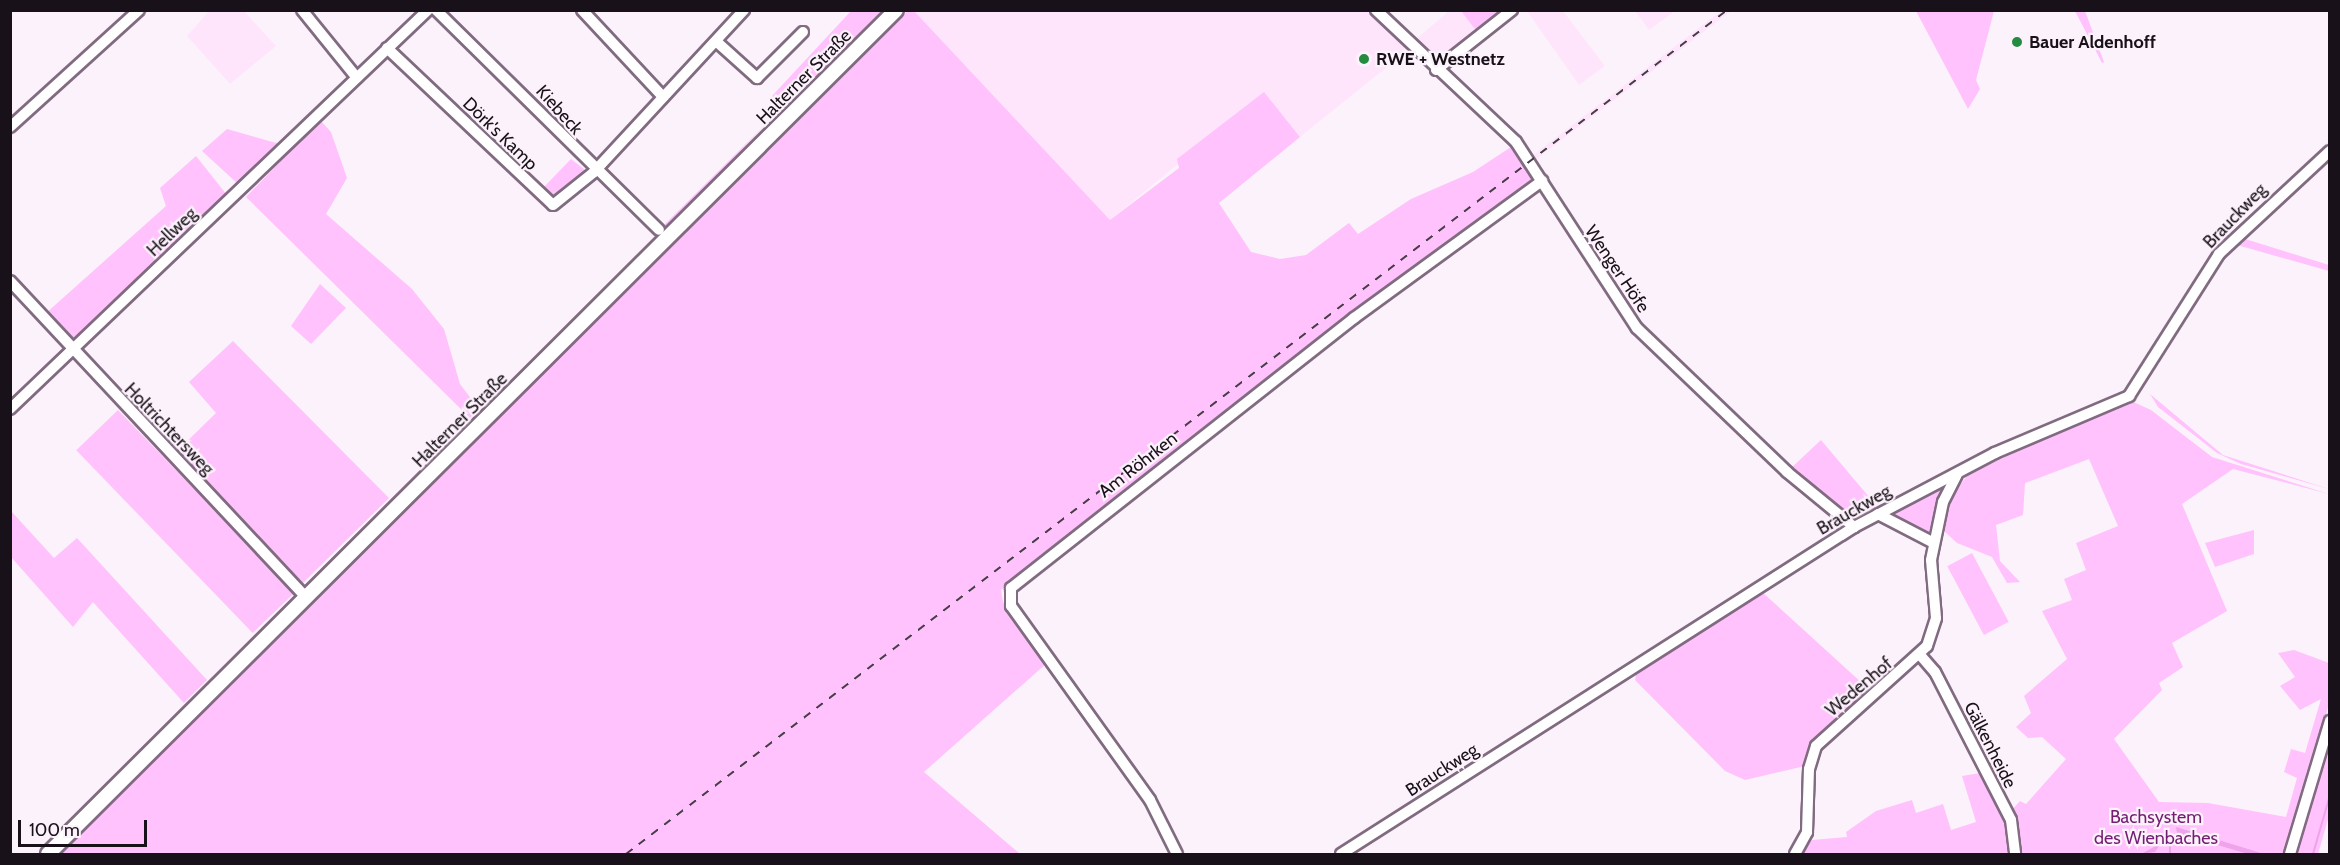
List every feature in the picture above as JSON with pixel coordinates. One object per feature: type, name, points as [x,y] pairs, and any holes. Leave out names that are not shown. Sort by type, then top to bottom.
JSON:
[{"type":"main road","name":"Halterner Straße","points":[[48,855],[896,10]]},
{"type":"street","points":[[10,127],[139,10]]},
{"type":"street","points":[[302,10],[357,78]]},
{"type":"street","name":"Hellweg","points":[[10,408],[428,10]]},
{"type":"street","name":"Kiebeck","points":[[436,10],[498,68],[594,172],[659,230]]},
{"type":"street","points":[[582,10],[663,97]]},
{"type":"street","points":[[594,172],[717,42],[744,10]]},
{"type":"street","name":"Wenger Höfe","points":[[1376,10],[1436,70],[1498,120],[1542,181],[1637,328],[1787,472],[1854,527]]},
{"type":"street","points":[[1436,70],[1512,10]]},
{"type":"street","points":[[717,42],[757,78],[802,33]]},
{"type":"street","name":"Dörk's Kamp","points":[[387,48],[553,205],[594,172]]},
{"type":"street","name":"Brauckweg","points":[[1341,855],[1854,527],[1957,474],[2129,396],[2219,254],[2330,151]]},
{"type":"street","name":"Am Röhrken","points":[[1177,855],[1150,800],[1011,606],[1011,588],[1363,312],[1542,181]]},
{"type":"street","name":"Holtrichtersweg","points":[[10,281],[71,350],[306,597]]},
{"type":"street","name":"Wedenhof","points":[[1795,855],[1807,832],[1813,751],[1921,656],[1936,618],[1930,576],[1942,502],[1957,474]]},
{"type":"street","points":[[1878,514],[1934,543]]},
{"type":"street","name":"Gälkenheide","points":[[1921,656],[1935,672],[2011,820],[2015,855]]},
{"type":"street","points":[[2290,853],[2330,721]]},
{"type":"shaded area","points":[[209,11],[244,11],[276,46],[230,84],[187,36]]},
{"type":"shaded area","points":[[907,11],[1376,11],[1407,43],[1402,55],[1300,137],[1264,93],[1110,220]]},
{"type":"shaded area","points":[[1449,11],[1461,11],[1478,33],[1441,62],[1415,40]]},
{"type":"shaded area","points":[[1527,11],[1563,11],[1605,66],[1579,85]]},
{"type":"shaded area","points":[[1635,11],[1675,11],[1649,30]]},
{"type":"shaded area","points":[[1721,11],[1731,11],[1535,160],[1532,156]]},
{"type":"shaded area","points":[[2176,827],[2261,853],[2286,854],[2248,854],[2177,833]]},
{"type":"shaded area","points":[[2171,829],[2155,852],[2141,854],[2154,847]]},
{"type":"green space","points":[[1503,10],[1478,33],[1461,11]]},
{"type":"green space","points":[[851,11],[886,11],[774,118],[783,107],[772,96]]},
{"type":"green space","points":[[907,11],[914,11],[1110,220],[1179,168],[1177,159],[1264,92],[1300,137],[1219,203],[1251,252],[1280,259],[1306,255],[1349,223],[1358,234],[1411,199],[1473,172],[1514,145],[1537,179],[1001,590],[1003,602],[1048,662],[924,772],[1020,854],[58,854]]},
{"type":"green space","points":[[1916,11],[1994,11],[1976,80],[1980,89],[1968,109]]},
{"type":"green space","points":[[2075,11],[2085,11],[2104,62],[2102,63]]},
{"type":"green space","points":[[320,120],[331,132],[347,178],[326,214],[412,289],[444,329],[460,384],[479,409],[470,418],[246,197]]},
{"type":"green space","points":[[769,121],[666,229],[663,226]]},
{"type":"green space","points":[[227,129],[280,144],[238,184],[202,151]]},
{"type":"green space","points":[[196,156],[227,195],[74,341],[68,339],[45,314],[166,206],[160,188]]},
{"type":"green space","points":[[571,159],[584,169],[583,177],[555,200],[542,189]]},
{"type":"green space","points":[[2242,238],[2329,265],[2329,271],[2237,245]]},
{"type":"green space","points":[[320,284],[346,308],[311,344],[291,326]]},
{"type":"green space","points":[[233,341],[389,498],[303,583],[174,454],[216,413],[189,382]]},
{"type":"green space","points":[[2150,394],[2223,455],[2329,489],[2241,464],[2217,453],[2158,407]]},
{"type":"green space","name":"Bachsystem des Wienbaches","points":[[2129,400],[2151,410],[2212,457],[2329,494],[2233,469],[2182,504],[2227,611],[2172,643],[2183,667],[2159,683],[2162,690],[2114,739],[2159,802],[2208,803],[2286,817],[2297,778],[2284,772],[2291,749],[2305,753],[2321,699],[2300,710],[2280,686],[2295,677],[2278,653],[2294,650],[2329,663],[2329,704],[2296,819],[2329,736],[2329,816],[2318,854],[1801,854],[1812,840],[1847,837],[1846,832],[1876,811],[1912,800],[1916,813],[1943,804],[1951,830],[1976,822],[1962,776],[1980,773],[2019,849],[2010,812],[2020,801],[2026,804],[2066,759],[2042,737],[2028,738],[2016,727],[2031,713],[2024,696],[2067,659],[2042,611],[2072,600],[2064,579],[2086,570],[2076,543],[2118,526],[2089,459],[2025,483],[2023,515],[1996,525],[2000,561],[2020,582],[2007,583],[1992,557],[1957,543],[1943,530],[1953,495],[1968,474]]},
{"type":"green space","points":[[118,410],[294,593],[253,633],[76,450]]},
{"type":"green space","points":[[1821,440],[1880,510],[1855,522],[1790,469]]},
{"type":"green space","points":[[1943,484],[1935,539],[1886,515]]},
{"type":"green space","points":[[11,511],[54,558],[77,538],[207,680],[184,703],[93,602],[73,627],[11,557]]},
{"type":"green space","points":[[2254,530],[2254,554],[2215,567],[2205,543]]},
{"type":"green space","points":[[1972,553],[2009,622],[1984,635],[1947,566]]},
{"type":"green space","points":[[1761,591],[1874,694],[1816,737],[1805,766],[1745,780],[1725,771],[1635,680],[1637,670]]},
{"type":"waterway","points":[[2313,854],[2330,795]]},
{"type":"waterway","points":[[2170,834],[2170,854]]},
{"type":"railway","points":[[626,854],[1727,10]]},
{"type":"place","name":"Bauer Aldenhoff","points":[[2017,42]]},
{"type":"place","name":"RWE + Westnetz","points":[[1364,59]]}]
